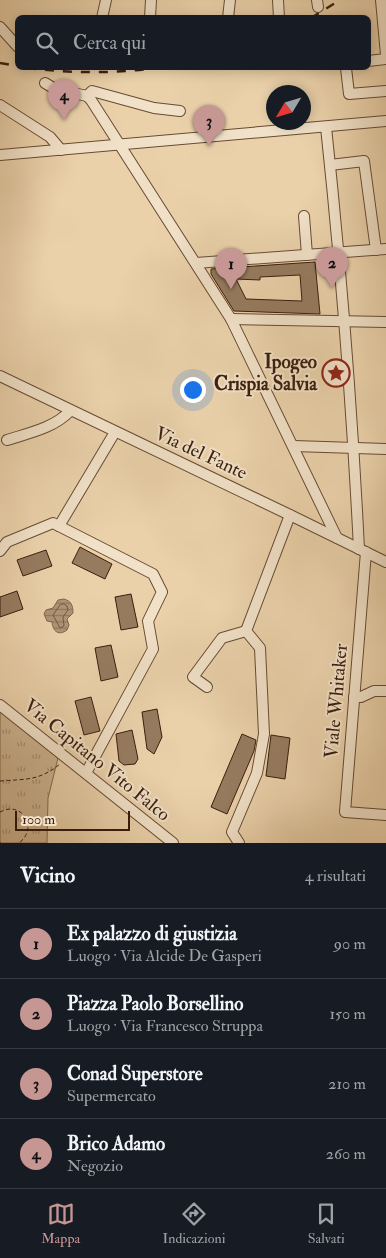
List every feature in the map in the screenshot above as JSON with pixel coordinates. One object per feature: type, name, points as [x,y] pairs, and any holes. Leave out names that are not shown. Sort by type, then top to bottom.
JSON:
[{"type":"street","points":[[103,15],[106,0]]},
{"type":"street","points":[[150,15],[151,0]]},
{"type":"street","points":[[228,15],[230,0]]},
{"type":"street","points":[[278,0],[279,15]]},
{"type":"street","points":[[383,3],[386,55]]},
{"type":"street","points":[[0,27],[15,44]]},
{"type":"street","points":[[371,61],[386,59]]},
{"type":"street","points":[[346,70],[349,94],[386,90]]},
{"type":"street","points":[[45,83],[55,89],[87,96],[120,144],[150,194],[231,318],[337,538]]},
{"type":"street","points":[[87,96],[92,91],[154,108],[180,111]]},
{"type":"street","points":[[0,105],[50,137],[61,150]]},
{"type":"street","points":[[0,155],[386,121]]},
{"type":"street","name":"Viale Whitaker","points":[[326,127],[340,250],[363,551],[345,812],[386,815]]},
{"type":"street","points":[[196,263],[310,255],[340,250],[381,249],[364,161],[330,164]]},
{"type":"street","points":[[304,216],[310,255]]},
{"type":"street","points":[[231,318],[386,322]]},
{"type":"street","name":"Via del Fante","points":[[0,376],[386,562]]},
{"type":"street","points":[[7,440],[35,432],[63,418],[70,411]]},
{"type":"street","points":[[59,526],[115,432]]},
{"type":"street","points":[[294,446],[386,450]]},
{"type":"street","points":[[246,631],[290,515]]},
{"type":"street","points":[[0,551],[7,542],[52,523],[153,574],[162,592],[148,621],[153,649],[86,773]]},
{"type":"street","points":[[207,687],[193,677],[222,638],[246,631]]},
{"type":"street","points":[[239,843],[232,832],[258,773],[264,734],[260,648],[246,631]]},
{"type":"street","points":[[354,697],[361,697],[374,691],[386,692]]},
{"type":"street","name":"Via Capitano Vito Falco","points":[[0,705],[173,843]]},
{"type":"path","points":[[0,781],[30,779],[48,774],[68,758]]},
{"type":"path","points":[[1,811],[8,809],[20,812],[27,821],[27,833],[19,843]]},
{"type":"green space","points":[[0,711],[58,758],[48,798],[47,843],[0,843]]},
{"type":"water","points":[[64,599],[71,604],[73,613],[67,619],[69,625],[67,630],[59,633],[54,628],[52,622],[47,621],[44,614],[46,610],[53,608],[58,600]]},
{"type":"building","points":[[315,262],[320,314],[234,311],[211,274],[211,269]],"holes":[[[300,275],[302,301],[246,299],[236,279],[260,280],[260,277]]]},
{"type":"building","points":[[80,547],[112,564],[105,579],[72,563]]},
{"type":"building","points":[[46,550],[52,566],[23,576],[17,560]]},
{"type":"building","points":[[17,591],[23,609],[0,617],[0,597]]},
{"type":"building","points":[[131,594],[138,627],[121,630],[115,597]]},
{"type":"building","points":[[111,645],[118,677],[101,681],[95,648]]},
{"type":"building","points":[[91,697],[100,731],[84,735],[75,701]]},
{"type":"building","points":[[157,709],[162,737],[154,754],[147,749],[142,712]]},
{"type":"building","points":[[132,730],[138,759],[135,764],[124,765],[119,761],[116,734]]},
{"type":"building","points":[[242,734],[256,740],[254,751],[227,814],[211,807]]},
{"type":"building","points":[[271,735],[290,738],[285,779],[266,776]]},
{"type":"railway","points":[[316,15],[340,0]]},
{"type":"railway","points":[[0,63],[15,66]]},
{"type":"railway","points":[[48,70],[91,72],[134,70]]},
{"type":"place","name":"Brico Adamo","points":[[64,120]]},
{"type":"place","name":"Conad Superstore","points":[[209,146]]},
{"type":"place","name":"Piazza Paolo Borsellino","points":[[332,288]]},
{"type":"place","name":"Ex palazzo di giustizia","points":[[231,289]]},
{"type":"place","name":"Ipogeo Crispia Salvia","points":[[336,373]]}]
